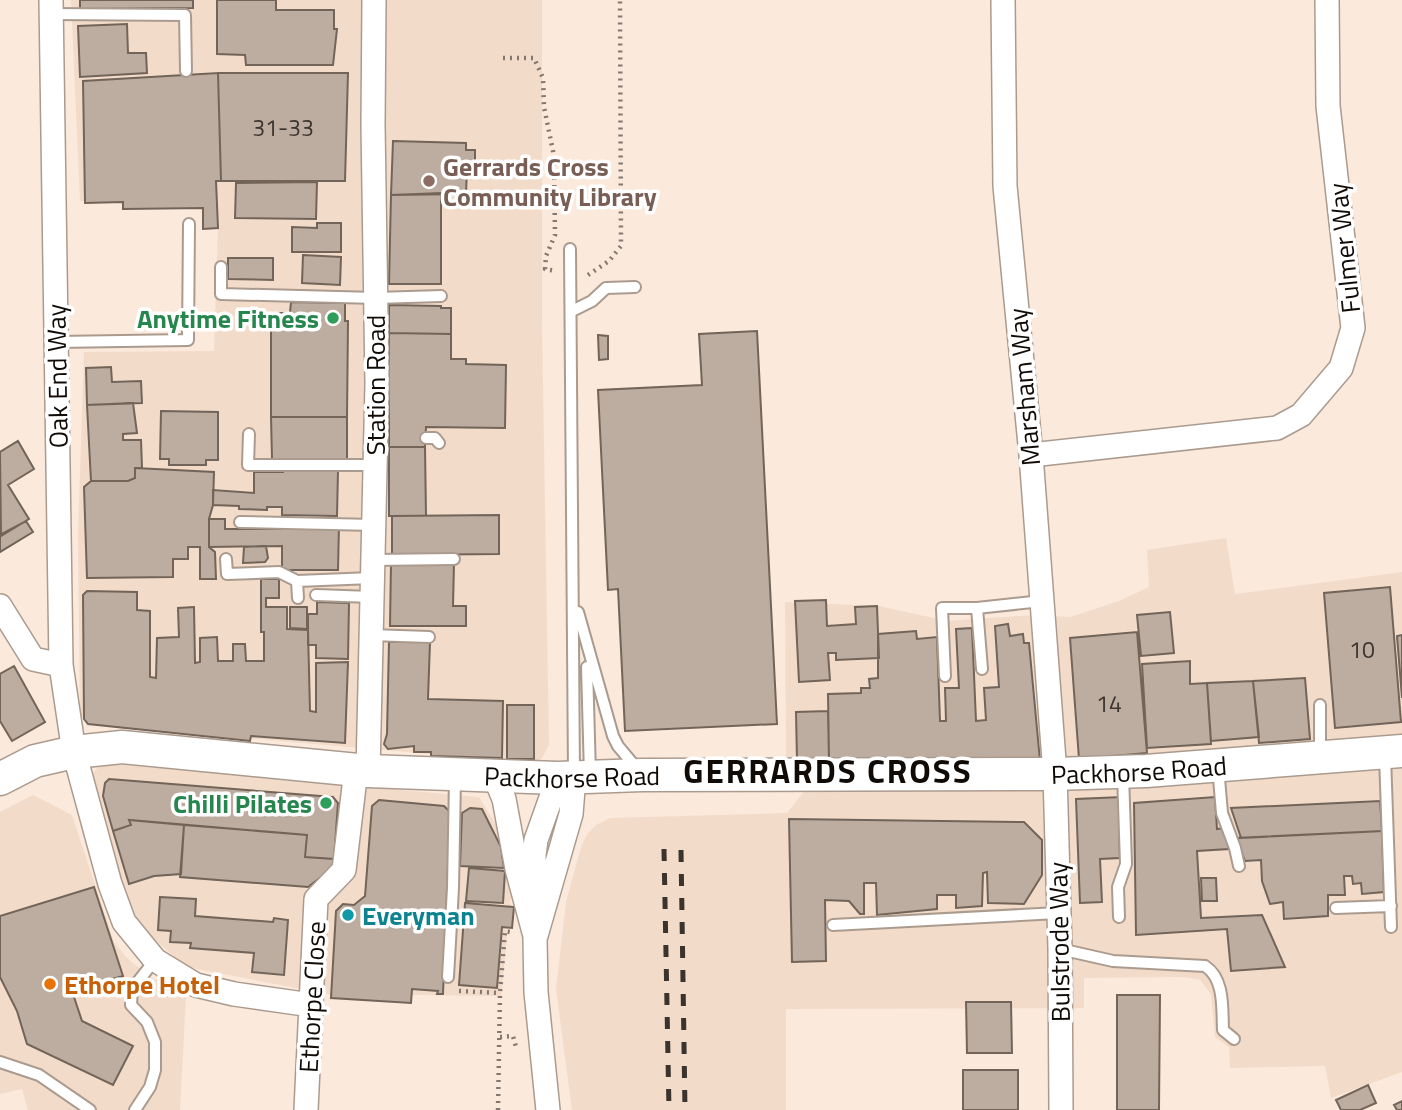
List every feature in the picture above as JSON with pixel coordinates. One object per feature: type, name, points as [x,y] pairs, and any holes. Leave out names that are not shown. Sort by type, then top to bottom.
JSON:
[{"type":"main road","name":"Packhorse Road","points":[[0,779],[36,761],[74,752],[122,747],[362,770],[574,777],[1055,775],[1393,752]]},
{"type":"street","name":"Station Road","points":[[362,770],[371,635],[375,465],[382,438],[376,298],[374,0]]},
{"type":"street","name":"Marsham Way","points":[[1003,0],[1005,186],[1031,455],[1055,775]]},
{"type":"street","name":"Fulmer Way","points":[[1031,455],[1278,428],[1301,415],[1341,368],[1353,328],[1328,106],[1326,0]]},
{"type":"street","name":"Oak End Way","points":[[52,7],[61,665],[74,752],[110,884],[124,922],[155,960],[196,985],[234,994],[311,1005]]},
{"type":"street","points":[[0,606],[6,630],[33,659],[61,665]]},
{"type":"street","name":"Ethorpe Close","points":[[306,1110],[316,899],[344,870],[362,770]]},
{"type":"street","points":[[494,775],[504,799],[517,869],[536,939]]},
{"type":"street","name":"Bulstrode Way","points":[[1055,775],[1061,1110]]},
{"type":"street","points":[[548,1110],[536,992],[534,855],[536,841],[574,777]]},
{"type":"lane","points":[[52,7],[185,15],[186,71]]},
{"type":"lane","points":[[56,342],[188,340],[189,224]]},
{"type":"lane","points":[[570,249],[574,777]]},
{"type":"lane","points":[[221,267],[221,294],[376,298],[440,296]]},
{"type":"lane","points":[[572,311],[592,301],[606,288],[635,287]]},
{"type":"lane","points":[[249,434],[248,465],[375,465]]},
{"type":"lane","points":[[426,438],[435,438],[439,443]]},
{"type":"lane","points":[[240,522],[374,524]]},
{"type":"lane","points":[[226,559],[227,573],[279,572],[297,581],[372,578]]},
{"type":"lane","points":[[316,595],[372,578],[454,559]]},
{"type":"lane","points":[[297,581],[298,598]]},
{"type":"lane","points":[[573,592],[584,640],[613,736],[642,775]]},
{"type":"lane","points":[[945,676],[942,608],[977,608],[1042,601]]},
{"type":"lane","points":[[977,608],[982,669]]},
{"type":"lane","points":[[371,635],[429,637]]},
{"type":"lane","points":[[574,777],[588,674],[584,640]]},
{"type":"lane","points":[[1320,705],[1320,758]]},
{"type":"lane","points":[[1391,927],[1391,906],[1396,893],[1393,752]]},
{"type":"lane","points":[[1218,765],[1222,813],[1239,866]]},
{"type":"lane","points":[[1119,917],[1118,887],[1126,864],[1123,772]]},
{"type":"lane","points":[[449,976],[455,775]]},
{"type":"lane","points":[[1336,908],[1391,906]]},
{"type":"lane","points":[[833,925],[1058,913]]},
{"type":"lane","points":[[1060,949],[1112,961],[1205,966],[1213,971],[1218,984],[1223,1030],[1234,1039]]},
{"type":"lane","points":[[135,1110],[150,1087],[155,1070],[155,1042],[147,1021],[131,1005],[132,989],[155,960]]},
{"type":"lane","points":[[0,1062],[38,1075],[90,1110]]},
{"type":"path","points":[[503,58],[534,58],[543,78],[544,107],[554,156],[555,235],[546,256],[545,269],[585,278],[609,261],[621,246],[620,0]]},
{"type":"path","points":[[498,1110],[500,993],[505,931],[512,932],[513,919]]},
{"type":"path","points":[[456,990],[500,993]]},
{"type":"shaded area","points":[[71,0],[542,0],[542,324],[549,745],[542,758],[533,763],[141,729],[80,716],[78,534],[84,352],[214,351],[218,229],[203,229],[202,208],[123,209],[122,202],[80,201]]},
{"type":"shaded area","points":[[1226,538],[1235,594],[1402,572],[1402,1072],[1331,1098],[1325,1066],[1230,1068],[1229,1047],[1215,1037],[1211,994],[1200,980],[1184,977],[1084,978],[1084,1008],[786,1009],[786,1110],[572,1110],[556,989],[566,902],[587,834],[596,825],[610,818],[787,813],[810,784],[786,760],[785,602],[879,606],[947,621],[1034,615],[1070,617],[1119,601],[1149,587],[1147,550]]},
{"type":"shaded area","points":[[102,763],[479,797],[503,836],[511,897],[501,996],[327,994],[187,967],[139,927],[100,825],[90,776]]},
{"type":"shaded area","points":[[33,795],[72,815],[114,942],[127,958],[149,976],[186,996],[180,1110],[28,1110],[22,1089],[0,1094],[0,812]]},
{"type":"building","points":[[80,0],[193,0],[193,8],[80,9]]},
{"type":"building","points":[[217,0],[276,0],[276,10],[334,10],[334,29],[337,29],[333,65],[246,65],[245,55],[217,54]]},
{"type":"building","points":[[127,24],[128,53],[146,53],[147,73],[80,77],[78,26]]},
{"type":"building","points":[[218,73],[348,73],[345,181],[221,181]]},
{"type":"building","points":[[218,73],[221,181],[216,181],[218,228],[203,229],[203,208],[123,209],[123,202],[85,203],[83,81]]},
{"type":"building","name":"Gerrards Cross Community Library","points":[[393,141],[466,143],[466,150],[475,150],[475,168],[467,168],[466,194],[391,195]]},
{"type":"building","points":[[317,182],[316,219],[235,218],[236,183]]},
{"type":"building","points":[[441,193],[441,284],[389,284],[391,195]]},
{"type":"building","points":[[317,223],[341,223],[341,252],[292,252],[292,227],[317,228]]},
{"type":"building","points":[[303,255],[341,257],[340,285],[302,283]]},
{"type":"building","points":[[228,258],[273,258],[273,280],[228,279]]},
{"type":"building","points":[[291,302],[345,303],[345,321],[348,321],[347,417],[271,417],[271,313],[290,313]]},
{"type":"building","points":[[389,305],[451,308],[451,334],[389,333]]},
{"type":"building","points":[[757,331],[777,724],[625,731],[618,589],[608,590],[598,390],[702,385],[699,334]]},
{"type":"building","points":[[389,333],[451,334],[451,359],[466,359],[466,364],[506,365],[505,428],[426,427],[425,447],[389,447]]},
{"type":"building","points":[[598,335],[608,336],[608,359],[599,360]]},
{"type":"building","points":[[111,367],[112,382],[141,381],[142,403],[87,405],[86,368]]},
{"type":"building","points":[[133,403],[137,433],[123,434],[123,440],[141,440],[142,468],[135,468],[135,478],[128,481],[91,481],[87,405]]},
{"type":"building","points":[[161,411],[218,412],[218,460],[206,460],[206,465],[169,465],[169,459],[160,459]]},
{"type":"building","points":[[271,417],[347,417],[347,459],[272,459]]},
{"type":"building","points":[[18,441],[34,469],[8,485],[29,519],[1,536],[0,452]]},
{"type":"building","points":[[389,447],[425,447],[426,516],[389,516]]},
{"type":"building","points":[[135,468],[214,472],[209,547],[215,552],[216,579],[200,579],[200,547],[188,547],[188,559],[173,559],[173,577],[87,578],[84,487],[91,481],[128,481],[135,478]]},
{"type":"building","points":[[338,471],[337,516],[282,515],[282,507],[267,507],[267,510],[213,505],[213,490],[254,493],[254,472]]},
{"type":"building","points":[[499,515],[499,554],[392,555],[392,516]]},
{"type":"building","points":[[209,519],[225,519],[225,529],[339,525],[338,570],[282,570],[282,546],[209,547]]},
{"type":"building","points":[[26,521],[33,532],[0,552],[0,535]]},
{"type":"building","points":[[266,546],[268,558],[265,562],[243,563],[244,547]]},
{"type":"building","points":[[391,563],[454,563],[453,606],[466,606],[466,626],[390,626]]},
{"type":"building","points":[[261,579],[279,579],[279,598],[266,598],[266,607],[287,607],[287,629],[308,630],[310,711],[316,712],[316,663],[348,662],[345,743],[251,736],[250,741],[88,724],[84,719],[83,595],[87,591],[137,592],[137,610],[150,611],[150,677],[156,678],[157,638],[179,637],[178,608],[194,607],[195,663],[200,662],[200,638],[217,637],[218,661],[233,661],[233,644],[245,644],[246,661],[264,661]]},
{"type":"building","points":[[1390,587],[1401,722],[1335,728],[1324,593]]},
{"type":"building","points":[[826,600],[827,626],[856,624],[855,607],[877,606],[879,658],[836,660],[836,653],[828,653],[830,680],[799,682],[795,601]]},
{"type":"building","points":[[317,602],[349,603],[348,659],[316,658],[316,645],[308,645],[308,614],[317,614]]},
{"type":"building","points":[[290,607],[307,607],[307,629],[290,628]]},
{"type":"building","points":[[1170,612],[1174,653],[1141,656],[1137,615]]},
{"type":"building","points":[[1008,624],[1010,636],[1023,634],[1024,643],[1029,643],[1040,761],[1006,762],[1006,758],[829,760],[828,694],[861,693],[861,688],[870,688],[869,679],[878,678],[878,634],[916,631],[917,639],[937,637],[940,721],[946,721],[945,688],[959,688],[956,629],[972,628],[976,721],[986,720],[984,688],[999,687],[995,626]]},
{"type":"building","points":[[1137,632],[1147,753],[1079,759],[1070,638]]},
{"type":"building","points":[[1402,635],[1402,698],[1397,636]]},
{"type":"building","points":[[389,642],[430,642],[428,699],[503,701],[502,758],[431,756],[431,752],[414,752],[414,746],[388,749],[384,744],[387,734]]},
{"type":"building","points":[[1190,661],[1190,684],[1207,683],[1211,744],[1147,748],[1142,664]]},
{"type":"building","points":[[14,666],[45,722],[12,741],[0,721],[0,674]]},
{"type":"building","points":[[1305,678],[1310,739],[1259,743],[1253,681]]},
{"type":"building","points":[[1253,681],[1259,737],[1211,741],[1207,683]]},
{"type":"building","points":[[507,705],[534,705],[534,759],[507,759]]},
{"type":"building","points":[[828,711],[829,760],[797,760],[796,712]]},
{"type":"building","points":[[109,779],[333,797],[338,803],[334,859],[305,857],[307,835],[129,820],[131,825],[113,831],[103,796],[105,783]]},
{"type":"building","points":[[1122,797],[1124,834],[1119,834],[1120,858],[1100,859],[1102,902],[1080,903],[1076,799]]},
{"type":"building","points":[[1215,797],[1217,829],[1224,828],[1229,849],[1197,851],[1201,918],[1262,915],[1285,967],[1231,971],[1227,929],[1136,935],[1134,803]]},
{"type":"building","points":[[379,800],[444,806],[450,812],[443,994],[437,994],[438,991],[412,989],[411,1003],[331,998],[336,911],[343,904],[354,905],[365,896],[372,806]]},
{"type":"building","points":[[1380,801],[1382,831],[1241,838],[1231,808]]},
{"type":"building","points":[[470,808],[482,809],[501,847],[504,868],[460,866],[462,813]]},
{"type":"building","points":[[789,819],[1024,822],[1042,840],[1042,875],[1024,904],[988,903],[987,872],[983,873],[982,906],[956,908],[956,895],[937,895],[937,909],[877,915],[876,883],[864,883],[864,914],[860,914],[849,901],[825,900],[826,961],[792,962]]},
{"type":"building","points":[[129,820],[184,825],[181,874],[154,876],[129,884],[113,831],[131,825]]},
{"type":"building","points":[[184,825],[307,835],[305,857],[334,859],[333,868],[308,887],[180,877]]},
{"type":"building","points":[[1382,831],[1384,892],[1362,894],[1361,883],[1353,884],[1352,876],[1344,876],[1345,895],[1328,895],[1328,916],[1284,919],[1283,902],[1270,904],[1262,881],[1261,860],[1245,861],[1236,838]]},
{"type":"building","points":[[469,868],[505,871],[503,903],[466,901]]},
{"type":"building","points":[[1201,878],[1216,878],[1217,901],[1202,901]]},
{"type":"building","name":"Ethorpe Hotel","points":[[94,887],[123,976],[72,991],[82,1021],[133,1046],[113,1085],[27,1044],[17,1011],[0,977],[0,916]]},
{"type":"building","points":[[160,897],[196,899],[195,916],[273,922],[274,918],[288,920],[284,975],[252,972],[254,953],[190,948],[191,943],[170,942],[171,931],[158,930]]},
{"type":"building","points":[[465,903],[514,907],[512,928],[502,927],[497,988],[459,985]]},
{"type":"building","points":[[1117,995],[1160,995],[1159,1110],[1117,1110]]},
{"type":"building","points":[[966,1002],[1011,1002],[1012,1053],[967,1053]]},
{"type":"building","points":[[963,1070],[1018,1070],[1018,1110],[963,1110]]},
{"type":"building","points":[[1368,1085],[1376,1103],[1360,1110],[1341,1110],[1336,1100]]},
{"type":"building","points":[[1402,1101],[1402,1110],[1397,1110],[1394,1105]]},
{"type":"railway","points":[[664,849],[669,1110]]},
{"type":"railway","points":[[681,850],[685,1110]]},
{"type":"place","name":"Gerrards Cross Community Library","points":[[429,181]]},
{"type":"place","name":"Anytime Fitness","points":[[333,318]]},
{"type":"place","name":"Chilli Pilates","points":[[326,803]]},
{"type":"place","name":"Everyman","points":[[348,915]]},
{"type":"place","name":"Ethorpe Hotel","points":[[50,984]]},
{"type":"district","name":"GERRARDS CROSS","points":[[828,771]]}]
